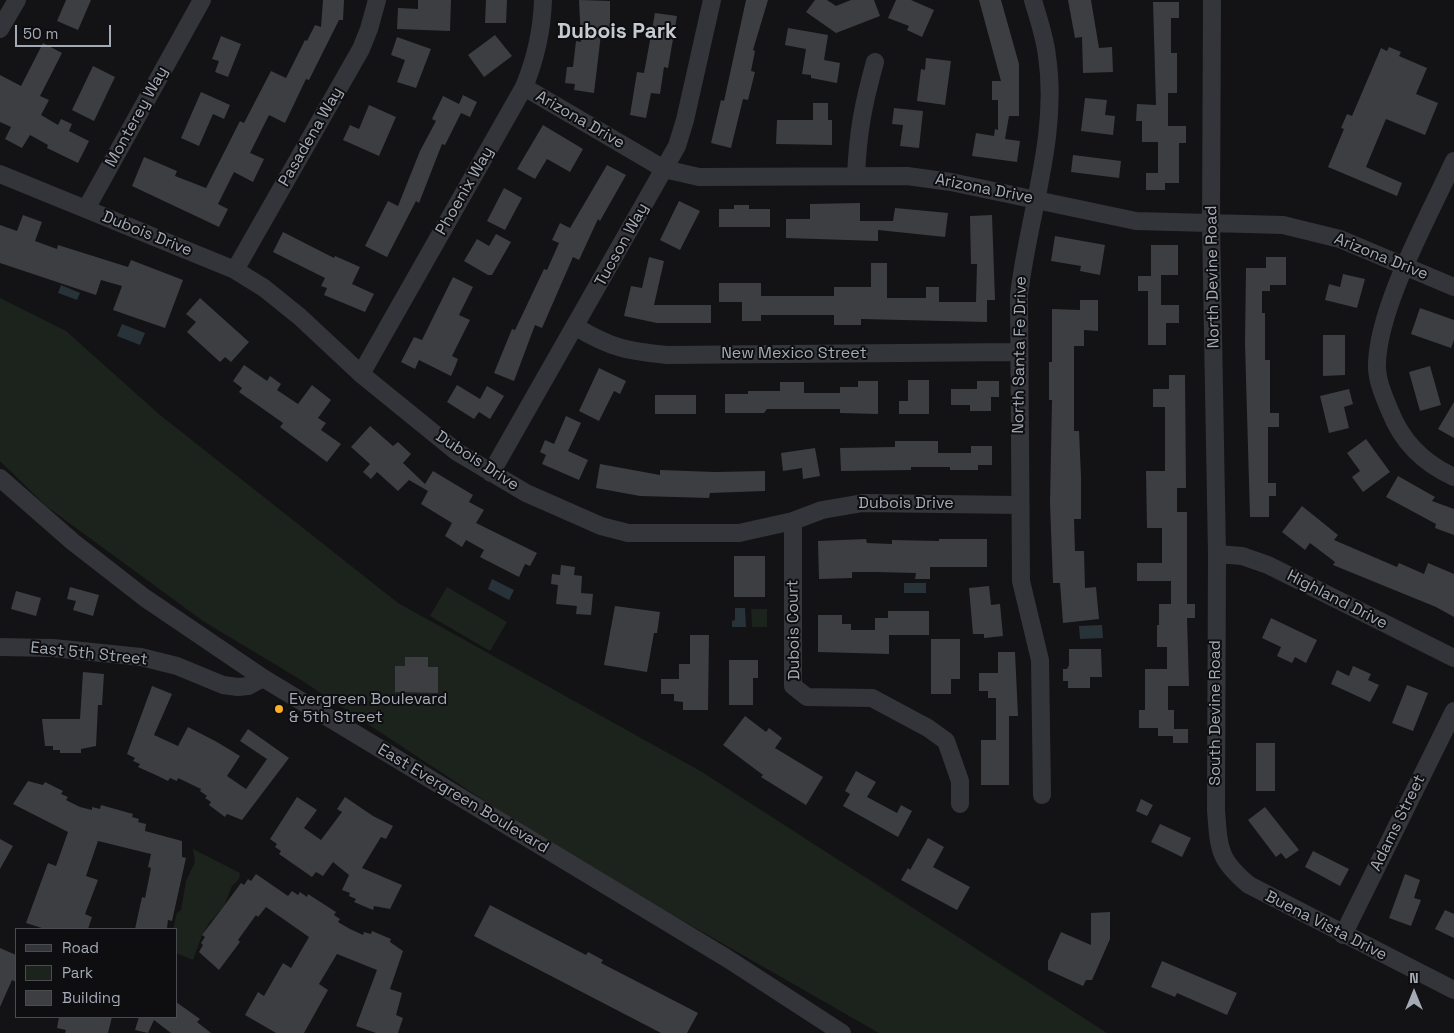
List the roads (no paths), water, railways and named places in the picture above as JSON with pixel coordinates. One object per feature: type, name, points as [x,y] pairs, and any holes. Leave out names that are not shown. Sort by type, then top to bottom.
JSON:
[{"type":"street","points":[[0,29],[17,0]]},
{"type":"street","name":"Monterey Way","points":[[86,209],[202,0]]},
{"type":"street","name":"Pasadena Way","points":[[235,270],[361,49],[370,29],[377,0]]},
{"type":"street","name":"Phoenix Way","points":[[361,374],[524,87],[535,60],[540,40],[543,0]]},
{"type":"street","name":"Tucson Way","points":[[491,473],[576,327],[677,146],[685,120],[712,0]]},
{"type":"street","name":"North Santa Fe Drive","points":[[1033,0],[1048,56],[1048,132],[1019,295],[1019,505],[1021,581],[1040,660],[1042,795]]},
{"type":"street","name":"North Devine Road","points":[[1212,0],[1211,224],[1217,554]]},
{"type":"street","points":[[856,176],[861,110],[875,62]]},
{"type":"street","name":"Arizona Drive","points":[[524,87],[664,169],[699,177],[856,176],[928,178],[1136,220],[1211,224],[1234,222],[1283,226],[1340,239],[1454,288]]},
{"type":"street","points":[[1454,161],[1406,267],[1381,329],[1377,365],[1383,394],[1398,431],[1419,456],[1454,477]]},
{"type":"street","name":"Dubois Drive","points":[[0,174],[235,270],[264,288],[361,374],[449,446],[526,493],[601,526],[628,533],[739,533],[792,521],[822,510],[863,503],[1019,505]]},
{"type":"street","name":"New Mexico Street","points":[[576,327],[604,344],[632,352],[667,356],[1018,352]]},
{"type":"street","name":"East Evergreen Boulevard","points":[[0,478],[73,542],[145,598],[263,678],[728,959],[842,1033]]},
{"type":"street","name":"Dubois Court","points":[[792,521],[793,686],[807,697],[872,698],[928,728],[946,741],[960,781],[960,804]]},
{"type":"street","name":"Highland Drive","points":[[1217,554],[1242,556],[1268,565],[1454,658]]},
{"type":"street","name":"South Devine Road","points":[[1217,554],[1216,810],[1218,841],[1223,857],[1230,869]]},
{"type":"street","name":"East 5th Street","points":[[0,647],[62,649],[141,656],[177,666],[223,685],[238,687],[248,686],[263,678]]},
{"type":"street","name":"Adams Street","points":[[1343,935],[1454,711]]},
{"type":"street","name":"Buena Vista Drive","points":[[1230,869],[1248,885],[1454,990]]},
{"type":"place","name":"Evergreen Boulevard & 5th Street","points":[[279,709]]},
{"type":"district","name":"Dubois Park","points":[[617,32]]}]
